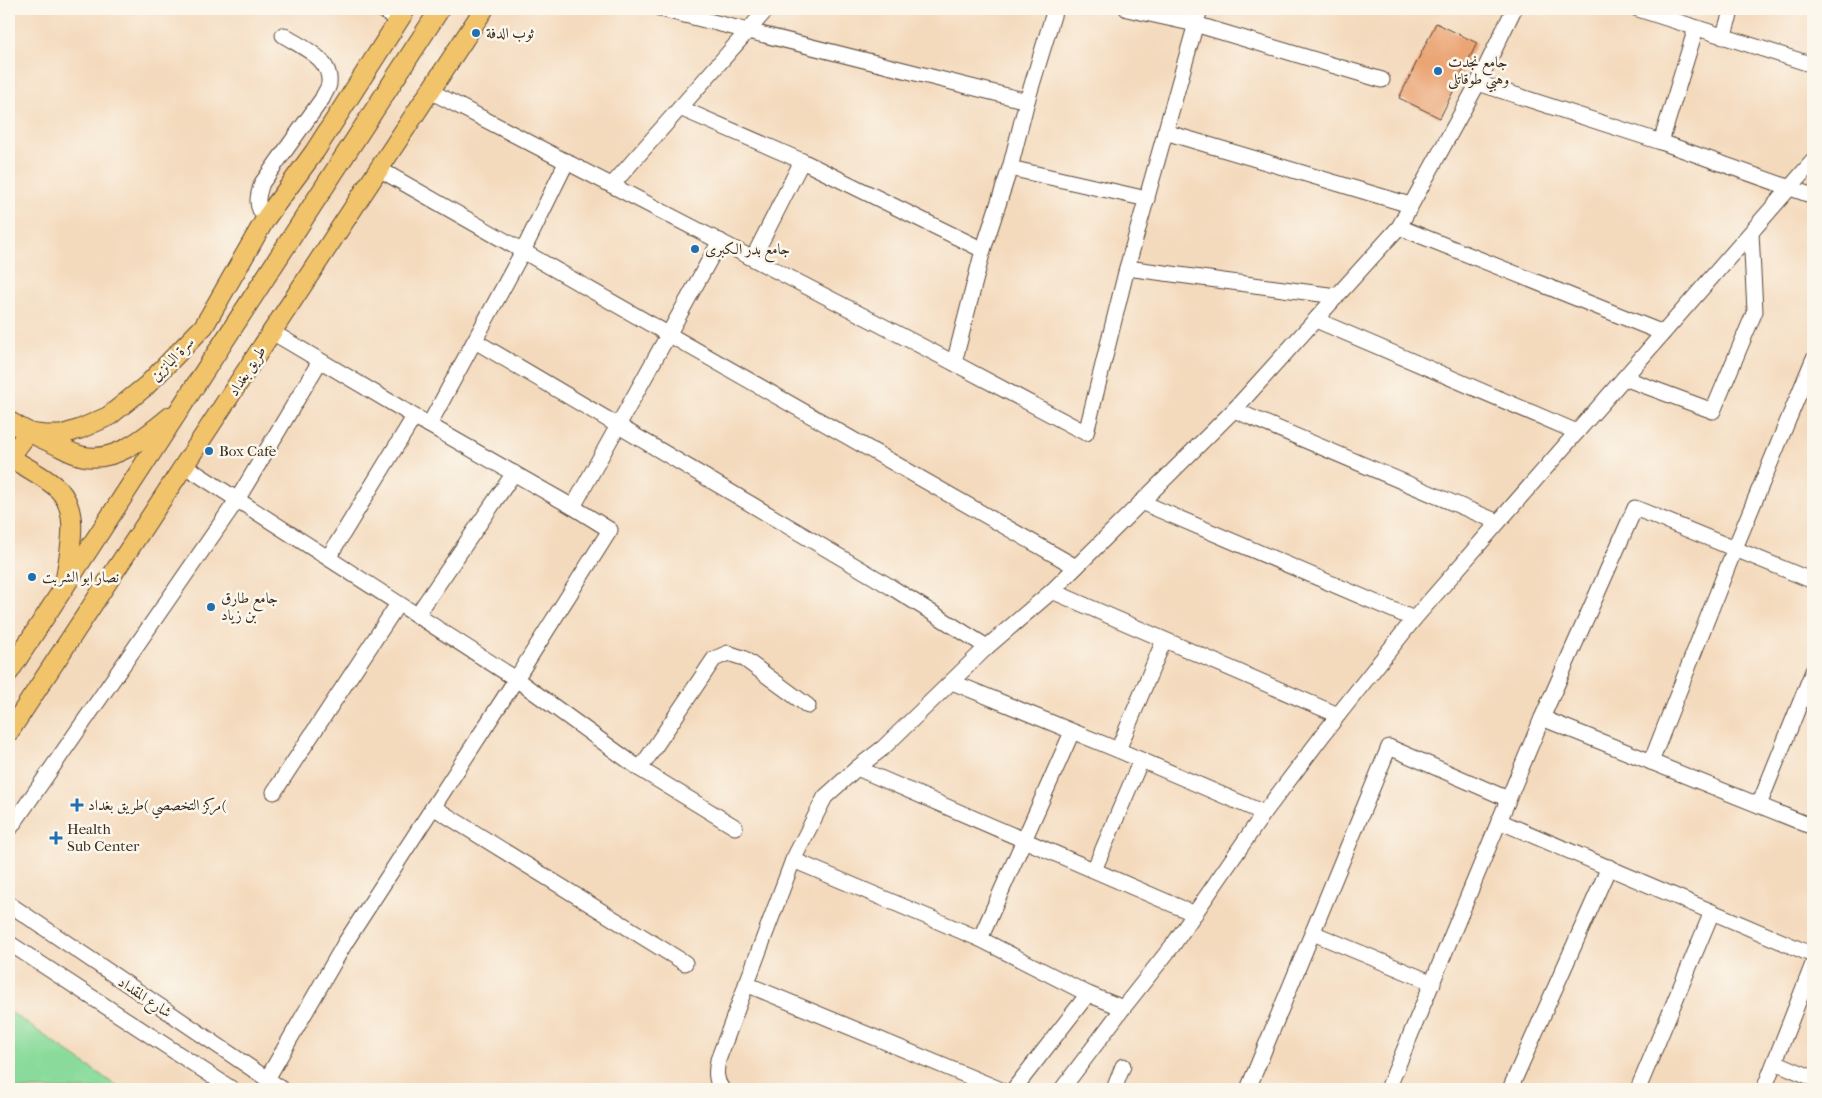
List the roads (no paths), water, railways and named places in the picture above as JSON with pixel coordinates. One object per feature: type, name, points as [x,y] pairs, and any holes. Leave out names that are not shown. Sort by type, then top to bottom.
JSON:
[{"type":"main road","points":[[9,672],[16,654],[64,588],[440,9]]},
{"type":"main road","name":"طريق بغداد","points":[[9,732],[484,9]]},
{"type":"main road","name":"سرة البانزين","points":[[28,433],[44,436],[61,435],[109,416],[146,386],[204,326],[266,218],[315,151],[398,19]]},
{"type":"main road","points":[[9,421],[28,433],[82,456],[97,458],[112,455],[129,446],[182,408]]},
{"type":"main road","points":[[28,433],[9,459],[39,475],[59,490],[66,501],[71,514],[72,530],[64,588]]},
{"type":"street","points":[[381,9],[398,19]]},
{"type":"street","points":[[660,9],[1027,101]]},
{"type":"street","points":[[612,185],[767,9]]},
{"type":"street","points":[[954,363],[983,250],[1010,168],[1027,101],[1055,9]]},
{"type":"street","points":[[1127,9],[1195,24],[1382,80]]},
{"type":"street","points":[[430,91],[1086,433],[1127,268],[1200,9]]},
{"type":"street","points":[[722,1089],[718,1084],[716,1073],[718,1060],[793,860],[825,797],[857,768],[883,748],[987,647],[1052,591],[1234,410],[1399,226],[1478,83],[1514,9]]},
{"type":"street","points":[[1638,9],[1813,65]]},
{"type":"street","points":[[1723,36],[1732,9]]},
{"type":"street","points":[[1661,142],[1696,28]]},
{"type":"street","points":[[266,218],[257,204],[262,183],[322,99],[329,86],[325,65],[318,57],[283,35]]},
{"type":"street","points":[[1478,83],[1661,142],[1813,196]]},
{"type":"street","points":[[680,108],[802,161],[983,250]]},
{"type":"street","points":[[1165,132],[1410,206]]},
{"type":"street","points":[[429,425],[523,251],[567,161]]},
{"type":"street","points":[[753,258],[802,161]]},
{"type":"street","points":[[1062,1089],[1195,914],[1264,813],[1338,714],[1414,619],[1813,161]]},
{"type":"street","points":[[1010,168],[1147,199]]},
{"type":"street","points":[[379,169],[1076,567]]},
{"type":"street","points":[[1399,226],[1663,333]]},
{"type":"street","points":[[1624,378],[1713,411],[1755,312],[1750,233]]},
{"type":"street","points":[[573,507],[720,241]]},
{"type":"street","points":[[1127,268],[1336,296]]},
{"type":"street","points":[[1316,320],[1577,432]]},
{"type":"street","points":[[267,1079],[345,943],[610,530],[272,332]]},
{"type":"street","points":[[475,341],[892,587],[987,647]]},
{"type":"street","points":[[1651,762],[1735,548],[1813,360]]},
{"type":"street","points":[[9,830],[237,500],[320,361]]},
{"type":"street","points":[[1234,410],[1498,522]]},
{"type":"street","points":[[328,558],[414,416]]},
{"type":"street","points":[[185,466],[516,679],[640,769],[735,827]]},
{"type":"street","points":[[417,615],[514,473]]},
{"type":"street","points":[[1141,502],[1414,619]]},
{"type":"street","points":[[1388,1089],[1542,718],[1635,508],[1813,580]]},
{"type":"street","points":[[1052,591],[1338,714]]},
{"type":"street","points":[[274,792],[398,604]]},
{"type":"street","points":[[1118,750],[1164,640]]},
{"type":"street","points":[[640,769],[714,659],[728,653],[743,658],[808,706]]},
{"type":"street","points":[[1759,806],[1813,671]]},
{"type":"street","points":[[952,682],[1118,750],[1264,813]]},
{"type":"street","points":[[1542,718],[1813,828]]},
{"type":"street","points":[[980,939],[1072,732]]},
{"type":"street","points":[[1248,1089],[1389,747],[1508,799]]},
{"type":"street","points":[[1094,870],[1141,760]]},
{"type":"street","points":[[857,768],[1195,914]]},
{"type":"street","points":[[433,807],[685,963]]},
{"type":"street","points":[[1499,821],[1813,955]]},
{"type":"street","points":[[793,860],[980,939],[1088,994],[1123,1008]]},
{"type":"street","points":[[1510,1089],[1609,867]]},
{"type":"street","name":"شارع المقداد","points":[[9,905],[282,1089]]},
{"type":"street","points":[[1638,1089],[1712,912]]},
{"type":"street","points":[[1312,934],[1432,983]]},
{"type":"street","name":"شارع المقداد","points":[[9,943],[232,1089]]},
{"type":"street","points":[[1764,1089],[1813,964]]},
{"type":"street","points":[[746,984],[999,1089]]},
{"type":"street","points":[[1014,1089],[1088,994]]},
{"type":"street","points":[[1775,1062],[1813,1078]]},
{"type":"street","points":[[1114,1089],[1123,1066]]},
{"type":"place","name":"ثوب الدفة","points":[[476,33]]},
{"type":"place","name":"جامع نجدت وهبي طوقاتلى","points":[[1438,71]]},
{"type":"place","name":"جامع بدر الكبرى","points":[[695,249]]},
{"type":"place","name":"Box Cafe","points":[[209,451]]},
{"type":"place","name":"نصار ابو الشربت","points":[[32,577]]},
{"type":"place","name":"جامع طارق بن زياد","points":[[211,607]]},
{"type":"place","name":"مركز التخصصي )طريق بغداد(","points":[[77,805]]},
{"type":"place","name":"Health Sub Center","points":[[56,838]]}]
